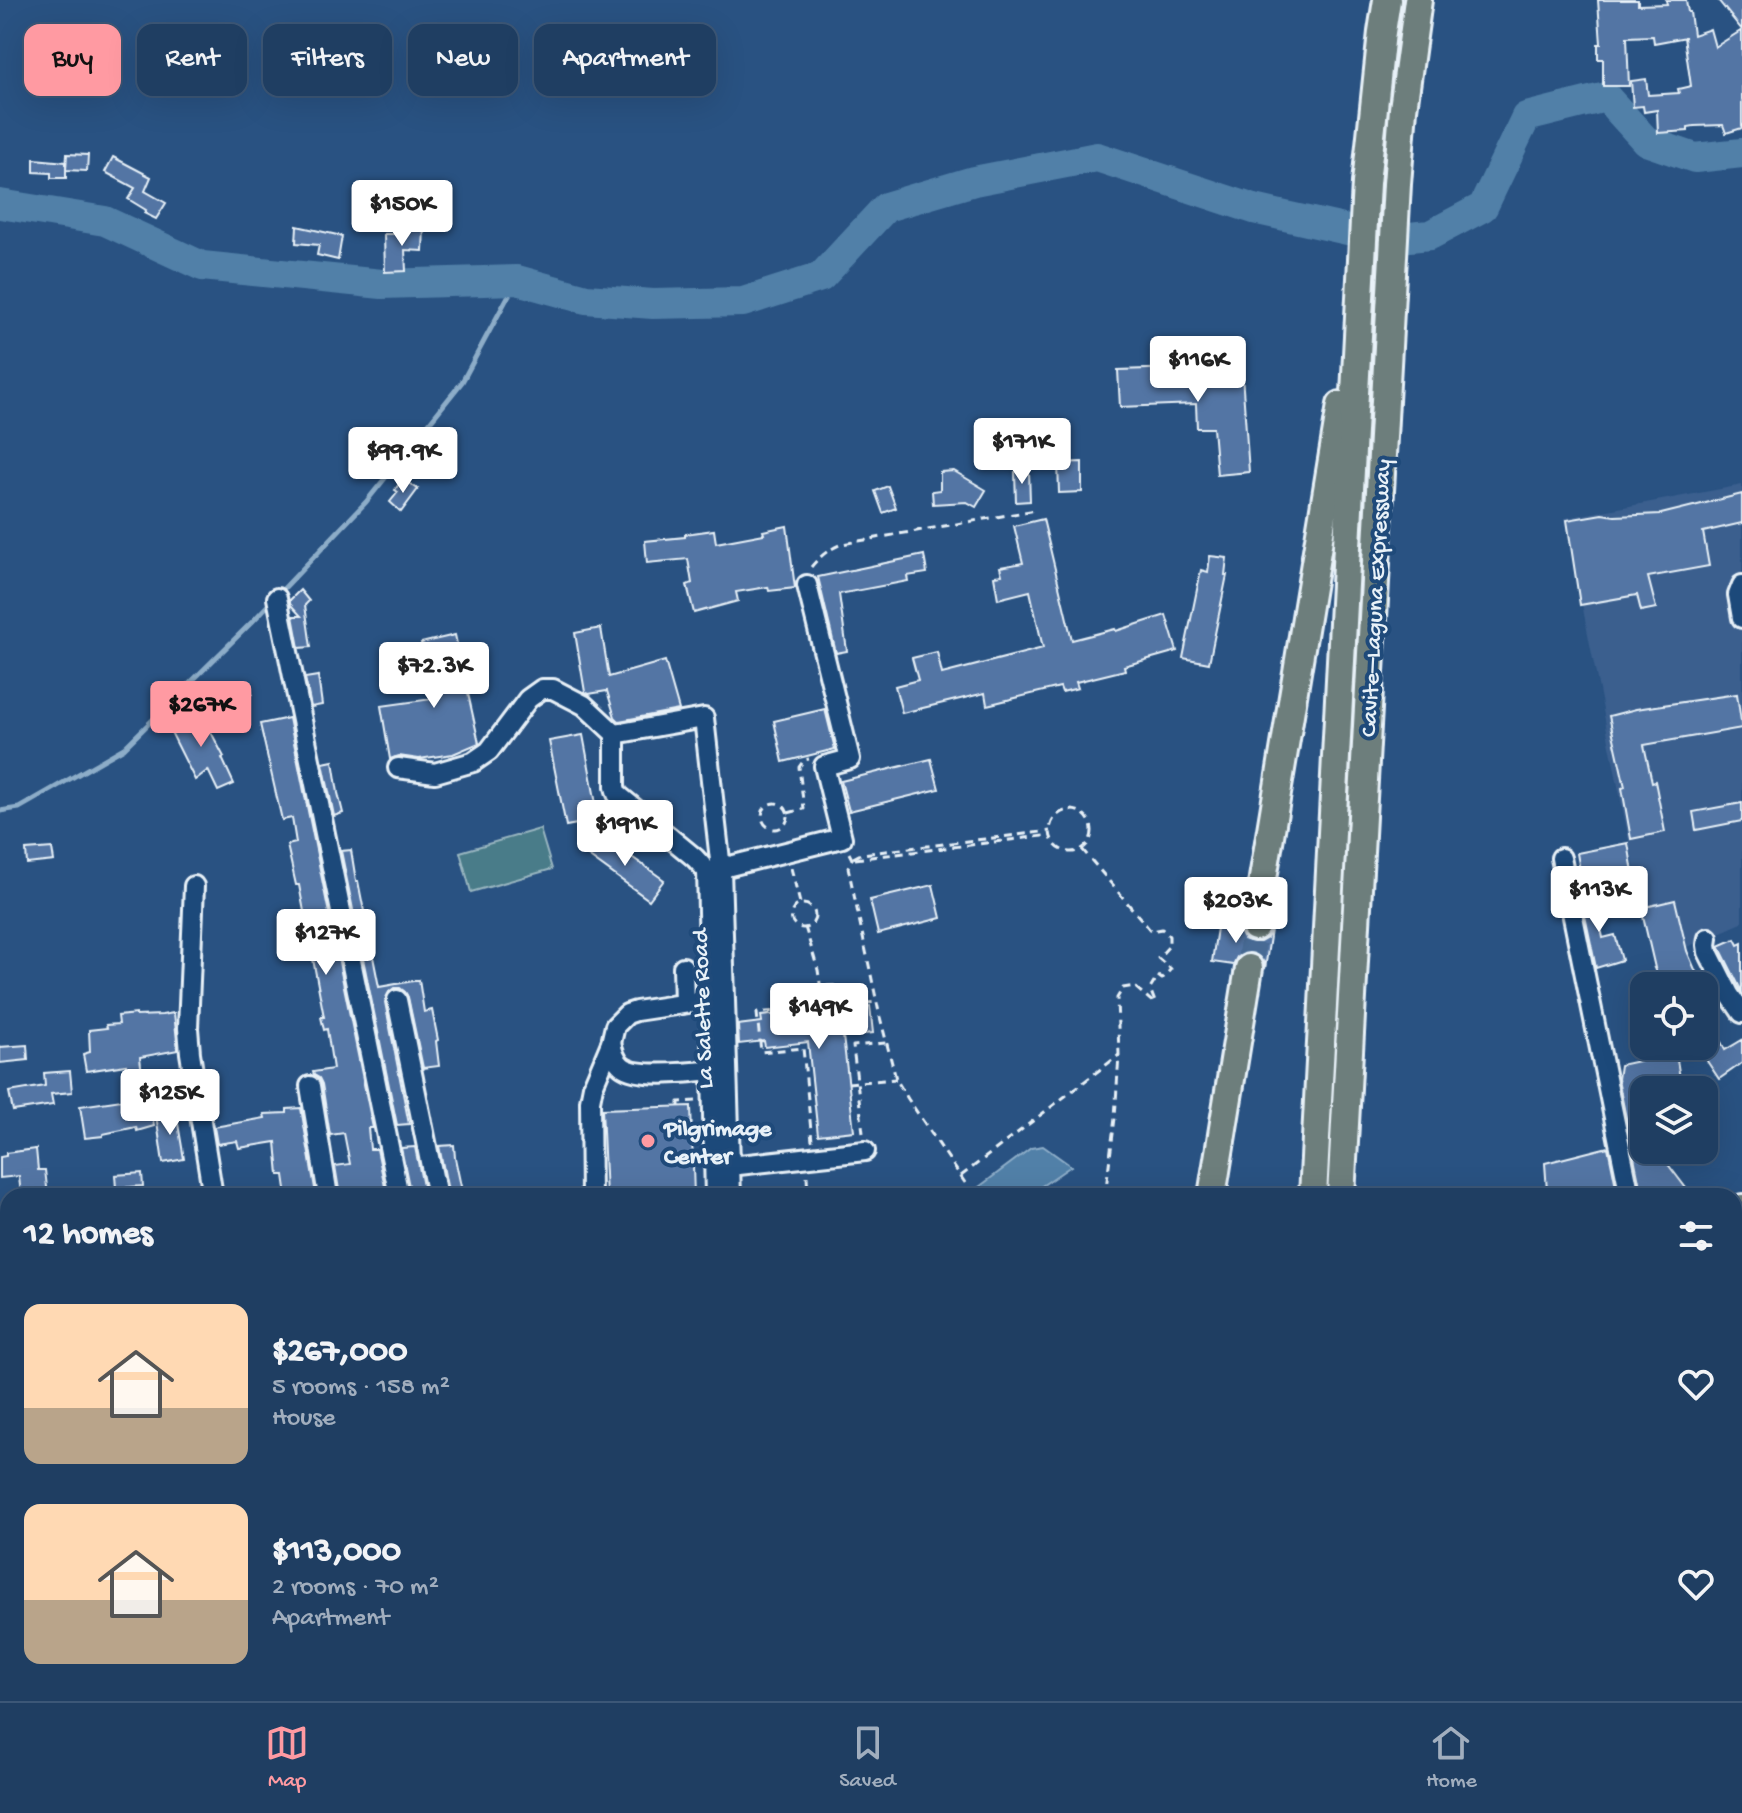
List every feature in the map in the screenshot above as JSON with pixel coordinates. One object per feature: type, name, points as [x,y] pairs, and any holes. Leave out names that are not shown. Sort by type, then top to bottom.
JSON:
[{"type":"highway","name":"Cavite–Laguna Expressway","points":[[1313,1188],[1366,183],[1387,0]]},
{"type":"highway","name":"Cavite–Laguna Expressway","points":[[1341,1188],[1397,184],[1403,109],[1418,0]]},
{"type":"highway","points":[[1255,927],[1363,271]]},
{"type":"highway","points":[[1213,1188],[1249,968]]},
{"type":"street","points":[[398,768],[435,773],[473,762],[489,751],[528,699],[542,689],[553,689],[584,705],[615,734],[617,794],[714,870],[842,838],[824,766],[850,759],[807,585]]},
{"type":"street","points":[[1742,585],[1738,595],[1742,618]]},
{"type":"street","points":[[277,598],[397,1188]]},
{"type":"street","name":"La Salette Road","points":[[615,734],[704,718],[714,870],[722,1167],[717,1188]]},
{"type":"street","points":[[1561,858],[1628,1188]]},
{"type":"street","points":[[194,886],[188,1028],[212,1188]]},
{"type":"street","points":[[1708,938],[1708,952],[1742,1013]]},
{"type":"street","points":[[683,967],[684,1003]]},
{"type":"street","points":[[591,1188],[590,1101],[615,1026],[627,1014],[636,1011],[717,999]]},
{"type":"street","points":[[397,1000],[435,1188]]},
{"type":"street","points":[[611,1043],[623,1067],[639,1074],[719,1069]]},
{"type":"street","points":[[310,1086],[327,1188]]},
{"type":"street","points":[[722,1167],[865,1151]]},
{"type":"street","name":"La Salette Road","points":[[722,1167],[729,1188]]},
{"type":"path","points":[[807,585],[811,567],[819,557],[842,544],[1036,510]]},
{"type":"path","points":[[788,813],[804,809],[799,767],[804,760],[817,757],[824,766]]},
{"type":"path","points":[[775,802],[786,807],[788,813],[786,824],[781,828],[770,828],[762,814],[764,808],[775,802]]},
{"type":"path","points":[[1071,811],[1084,815],[1091,833],[1082,849],[1065,851],[1055,845],[1050,833],[1051,825],[1059,814],[1071,811]]},
{"type":"path","points":[[969,1188],[896,1079],[848,867],[852,859],[861,854],[1050,833]]},
{"type":"path","points":[[1082,849],[1151,931],[1162,929],[1170,940],[1167,950],[1158,958],[1171,969],[1162,979],[1158,976],[1150,989],[1156,1005],[1134,986],[1123,988],[1117,998],[1119,1055],[1106,1188]]},
{"type":"path","points":[[790,864],[800,904]]},
{"type":"path","points":[[800,904],[807,905],[814,913],[813,921],[805,927],[795,925],[792,918],[794,908],[800,904]]},
{"type":"path","points":[[805,927],[821,988]]},
{"type":"path","points":[[808,1188],[810,1158],[803,1048],[761,1052],[757,1013],[804,1008],[803,988],[840,985],[842,1005],[877,1002]]},
{"type":"path","points":[[872,1018],[880,1017]]},
{"type":"path","points":[[865,1151],[853,1046],[886,1043]]},
{"type":"path","points":[[961,1176],[1119,1055]]},
{"type":"path","points":[[848,1083],[896,1079]]},
{"type":"path","points":[[807,1088],[813,1087]]},
{"type":"path","points":[[679,1106],[679,1102],[696,1101]]},
{"type":"shaded area","points":[[1742,485],[1742,923],[1687,947],[1675,900],[1642,907],[1565,518]]},
{"type":"shaded area","points":[[1043,1146],[1071,1166],[1039,1188],[978,1188],[1031,1148]]},
{"type":"green space","points":[[540,829],[552,869],[471,892],[460,852]]},
{"type":"building","points":[[1598,0],[1638,0],[1638,5],[1686,0],[1693,35],[1710,29],[1715,47],[1742,30],[1742,128],[1726,133],[1723,125],[1694,126],[1688,127],[1688,131],[1658,133],[1657,110],[1644,112],[1643,106],[1633,107],[1631,81],[1646,79],[1648,95],[1679,93],[1678,89],[1691,86],[1684,37],[1654,43],[1653,36],[1627,37],[1629,86],[1603,86],[1603,59],[1598,59],[1598,44],[1601,44]]},
{"type":"building","points":[[1718,0],[1742,0],[1742,30]]},
{"type":"building","points":[[67,154],[88,155],[87,171],[66,170]]},
{"type":"building","points":[[113,157],[151,177],[145,191],[166,203],[156,219],[128,199],[135,188],[105,172]]},
{"type":"building","points":[[34,159],[66,162],[66,178],[51,178],[51,173],[34,172]]},
{"type":"building","points":[[297,226],[342,236],[338,260],[317,255],[319,245],[296,243]]},
{"type":"building","points":[[409,226],[424,227],[423,251],[405,250],[406,271],[385,272],[384,234],[408,234]]},
{"type":"building","points":[[1241,361],[1249,472],[1217,475],[1213,428],[1197,428],[1196,404],[1120,407],[1118,370],[1209,367],[1209,364]]},
{"type":"building","points":[[1082,462],[1082,492],[1059,493],[1058,463]]},
{"type":"building","points":[[954,471],[986,490],[976,507],[967,502],[933,504],[932,491],[940,490],[940,472]]},
{"type":"building","points":[[1029,471],[1030,501],[1016,502],[1015,472]]},
{"type":"building","points":[[402,479],[418,489],[401,512],[390,502],[398,492],[395,490]]},
{"type":"building","points":[[888,486],[896,508],[883,513],[875,491]]},
{"type":"building","points":[[1742,494],[1742,523],[1703,532],[1709,566],[1648,577],[1656,608],[1641,611],[1637,595],[1580,605],[1567,520],[1602,514],[1661,514]]},
{"type":"building","points":[[1043,519],[1072,640],[1116,631],[1166,615],[1177,651],[1124,666],[1125,670],[1076,682],[1078,688],[1062,692],[1060,687],[987,705],[985,693],[902,713],[895,686],[918,680],[912,658],[937,652],[942,674],[1043,648],[1030,591],[998,599],[994,576],[1002,575],[1000,567],[1023,563],[1014,526]]},
{"type":"building","points":[[787,526],[795,588],[769,591],[768,587],[736,592],[738,601],[694,613],[687,585],[692,583],[688,559],[647,563],[645,541],[714,530],[716,543],[764,534],[763,531]]},
{"type":"building","points":[[924,555],[927,573],[907,576],[908,581],[839,594],[847,651],[836,653],[818,577]]},
{"type":"building","points":[[1210,556],[1227,558],[1227,575],[1209,663],[1183,658],[1201,570],[1208,572]]},
{"type":"building","points":[[300,590],[309,601],[305,605],[311,647],[299,648],[293,616],[301,616],[290,604]]},
{"type":"building","points":[[601,628],[609,677],[665,661],[679,710],[619,721],[607,691],[585,692],[575,633]]},
{"type":"building","points":[[455,635],[479,743],[453,754],[390,759],[381,706],[432,699],[421,643]]},
{"type":"building","points":[[318,676],[322,705],[311,707],[305,678]]},
{"type":"building","points":[[250,682],[252,694],[226,698],[224,686]]},
{"type":"building","points":[[1737,694],[1742,728],[1644,745],[1665,832],[1631,839],[1622,788],[1625,787],[1609,716]]},
{"type":"building","points":[[199,709],[234,784],[218,791],[208,770],[195,780],[168,726]]},
{"type":"building","points":[[825,709],[835,749],[783,762],[774,721]]},
{"type":"building","points":[[289,718],[373,1128],[368,1128],[370,1149],[377,1149],[385,1188],[339,1188],[335,1166],[350,1164],[344,1133],[330,1135],[322,1084],[313,1072],[333,1069],[299,885],[296,885],[287,845],[296,843],[292,818],[282,820],[260,724]]},
{"type":"building","points":[[583,735],[599,820],[566,826],[549,741]]},
{"type":"building","points":[[931,759],[939,789],[849,811],[841,781]]},
{"type":"building","points":[[333,761],[343,813],[334,816],[323,763]]},
{"type":"building","points":[[1742,803],[1742,821],[1696,830],[1693,812]]},
{"type":"building","points":[[601,835],[664,880],[649,900],[587,855]]},
{"type":"building","points":[[1628,843],[1633,872],[1582,882],[1577,853]]},
{"type":"building","points":[[52,848],[54,861],[27,864],[26,850]]},
{"type":"building","points":[[351,850],[379,987],[419,980],[424,1012],[432,1010],[439,1066],[423,1068],[408,997],[400,988],[394,988],[385,1002],[409,1124],[397,1125],[341,851]]},
{"type":"building","points":[[933,885],[941,918],[878,934],[870,900]]},
{"type":"building","points":[[1593,889],[1603,938],[1615,935],[1622,960],[1596,968],[1580,892]]},
{"type":"building","points":[[1675,900],[1687,951],[1696,972],[1656,972],[1641,908]]},
{"type":"building","points":[[1218,921],[1239,925],[1244,939],[1253,943],[1267,938],[1271,930],[1265,969],[1260,956],[1251,952],[1237,957],[1233,965],[1212,962]]},
{"type":"building","points":[[1735,939],[1738,945],[1742,943],[1742,992],[1719,946]]},
{"type":"building","points":[[836,988],[839,1009],[870,1006],[873,1033],[843,1036],[854,1131],[818,1135],[808,1042],[765,1047],[764,1041],[739,1044],[738,1025],[762,1022],[761,1016],[808,1011],[806,991]]},
{"type":"building","points":[[174,1013],[178,1050],[140,1057],[144,1091],[149,1090],[154,1126],[85,1138],[80,1106],[129,1099],[126,1065],[86,1071],[83,1054],[90,1052],[89,1030],[119,1024],[118,1016]]},
{"type":"building","points":[[1718,1036],[1725,1050],[1742,1040],[1742,1063],[1719,1079],[1706,1060],[1718,1060]]},
{"type":"building","points":[[27,1045],[28,1060],[0,1063],[0,1047]]},
{"type":"building","points":[[1643,1060],[1677,1060],[1680,1076],[1630,1076],[1630,1138],[1618,1079],[1620,1065]]},
{"type":"building","points":[[70,1071],[72,1092],[51,1094],[53,1105],[13,1111],[9,1092],[45,1086],[44,1073]]},
{"type":"building","name":"Pilgrimage Center","points":[[691,1106],[694,1188],[606,1188],[602,1109]]},
{"type":"building","points":[[301,1108],[315,1188],[286,1188],[284,1175],[279,1175],[276,1142],[239,1148],[237,1141],[217,1144],[214,1127],[265,1118],[264,1114],[287,1113],[287,1109]]},
{"type":"building","points":[[176,1112],[184,1159],[163,1163],[156,1115]]},
{"type":"building","points":[[454,1145],[461,1188],[447,1188],[439,1146]]},
{"type":"building","points":[[415,1147],[423,1188],[409,1188],[401,1148]]},
{"type":"building","points":[[1608,1147],[1616,1188],[1547,1188],[1545,1163]]},
{"type":"building","points":[[36,1149],[38,1170],[45,1170],[47,1188],[20,1188],[19,1176],[0,1178],[0,1157],[6,1156],[6,1153]]},
{"type":"building","points":[[1635,1164],[1668,1164],[1686,1188],[1640,1188]]},
{"type":"building","points":[[142,1173],[143,1186],[116,1188],[115,1175]]},
{"type":"waterway","points":[[0,204],[105,221],[202,266],[382,284],[517,280],[586,299],[653,304],[743,302],[821,277],[886,207],[974,181],[1097,157],[1254,209],[1388,239],[1430,235],[1483,207],[1526,117],[1606,97],[1646,141],[1695,158],[1742,153]]},
{"type":"waterway","points":[[0,811],[19,808],[124,748],[252,622],[366,502],[462,382],[517,280]]},
{"type":"tunnel","points":[[1249,968],[1255,927]]},
{"type":"place","name":"Pilgrimage Center","points":[[648,1141]]}]
